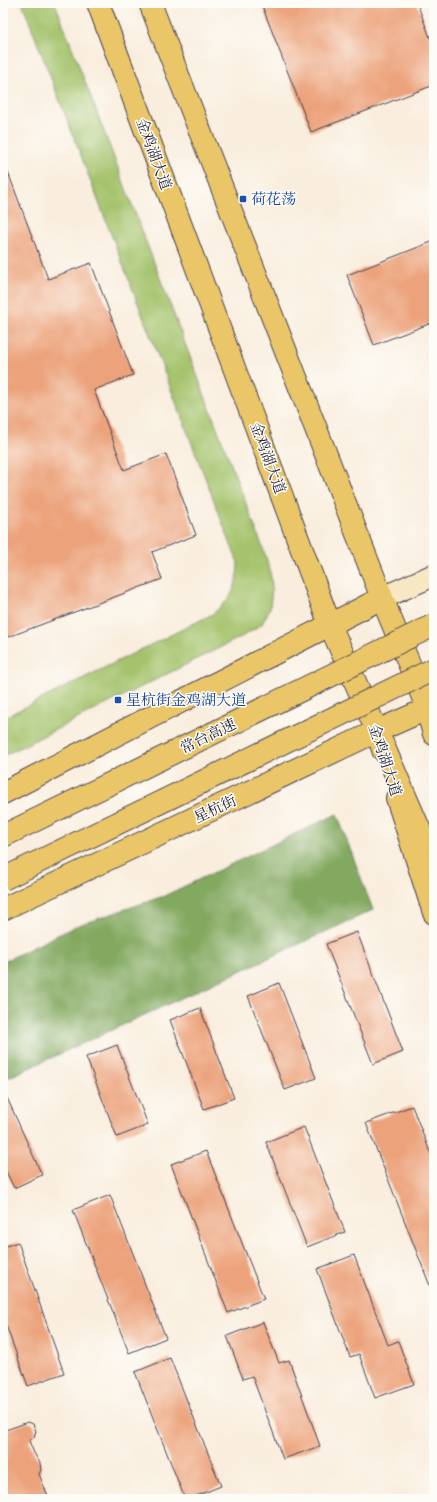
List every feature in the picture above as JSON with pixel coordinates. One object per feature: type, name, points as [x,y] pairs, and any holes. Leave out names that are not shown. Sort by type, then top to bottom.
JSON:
[{"type":"main road","name":"金鸡湖大道","points":[[98,3],[330,625],[377,731],[434,913]]},
{"type":"main road","points":[[150,3],[382,598],[432,713],[434,734]]},
{"type":"main road","points":[[3,793],[382,598],[434,574]]},
{"type":"main road","name":"常台高速","points":[[3,836],[434,625]]},
{"type":"main road","points":[[3,879],[434,669]]},
{"type":"main road","name":"星杭街","points":[[3,909],[377,731],[432,713]]},
{"type":"main road","points":[[377,731],[434,863]]},
{"type":"green space","points":[[22,3],[55,3],[263,548],[270,570],[272,587],[270,608],[262,624],[245,635],[3,756],[3,718],[211,615],[224,604],[232,593],[235,587],[238,563]]},
{"type":"green space","points":[[337,814],[373,910],[3,1080],[3,962],[76,926],[164,896]]},
{"type":"building","points":[[261,3],[417,3],[434,48],[434,85],[311,132]]},
{"type":"building","points":[[3,159],[48,279],[91,263],[133,375],[94,390],[124,470],[166,454],[196,535],[152,552],[162,579],[3,639]]},
{"type":"building","points":[[434,241],[434,322],[374,345],[347,275]]},
{"type":"building","points":[[357,932],[403,1052],[373,1064],[326,944]]},
{"type":"building","points":[[279,983],[316,1078],[285,1090],[248,996]]},
{"type":"building","points":[[200,1008],[234,1098],[204,1109],[170,1020]]},
{"type":"building","points":[[117,1045],[148,1125],[117,1137],[86,1057]]},
{"type":"building","points":[[3,1089],[42,1175],[14,1188],[3,1165]]},
{"type":"building","points":[[412,1106],[434,1162],[434,1296],[366,1123]]},
{"type":"building","points":[[304,1127],[345,1232],[307,1247],[266,1142]]},
{"type":"building","points":[[206,1151],[264,1299],[228,1313],[171,1164]]},
{"type":"building","points":[[110,1195],[166,1338],[129,1353],[73,1210]]},
{"type":"building","points":[[18,1242],[64,1373],[28,1386],[3,1317],[3,1247]]},
{"type":"building","points":[[354,1255],[388,1345],[398,1341],[414,1384],[375,1398],[359,1354],[350,1357],[317,1269]]},
{"type":"building","points":[[263,1322],[279,1363],[289,1360],[320,1446],[283,1459],[252,1376],[243,1379],[227,1336]]},
{"type":"building","points":[[170,1358],[221,1486],[189,1499],[185,1499],[135,1372]]},
{"type":"building","points":[[28,1422],[33,1424],[36,1431],[34,1437],[29,1441],[40,1463],[41,1470],[39,1474],[49,1499],[3,1499],[5,1496],[3,1490],[3,1431]]},
{"type":"place","name":"荷花荡","points":[[243,199]]},
{"type":"place","name":"星杭街金鸡湖大道","points":[[118,700]]}]
